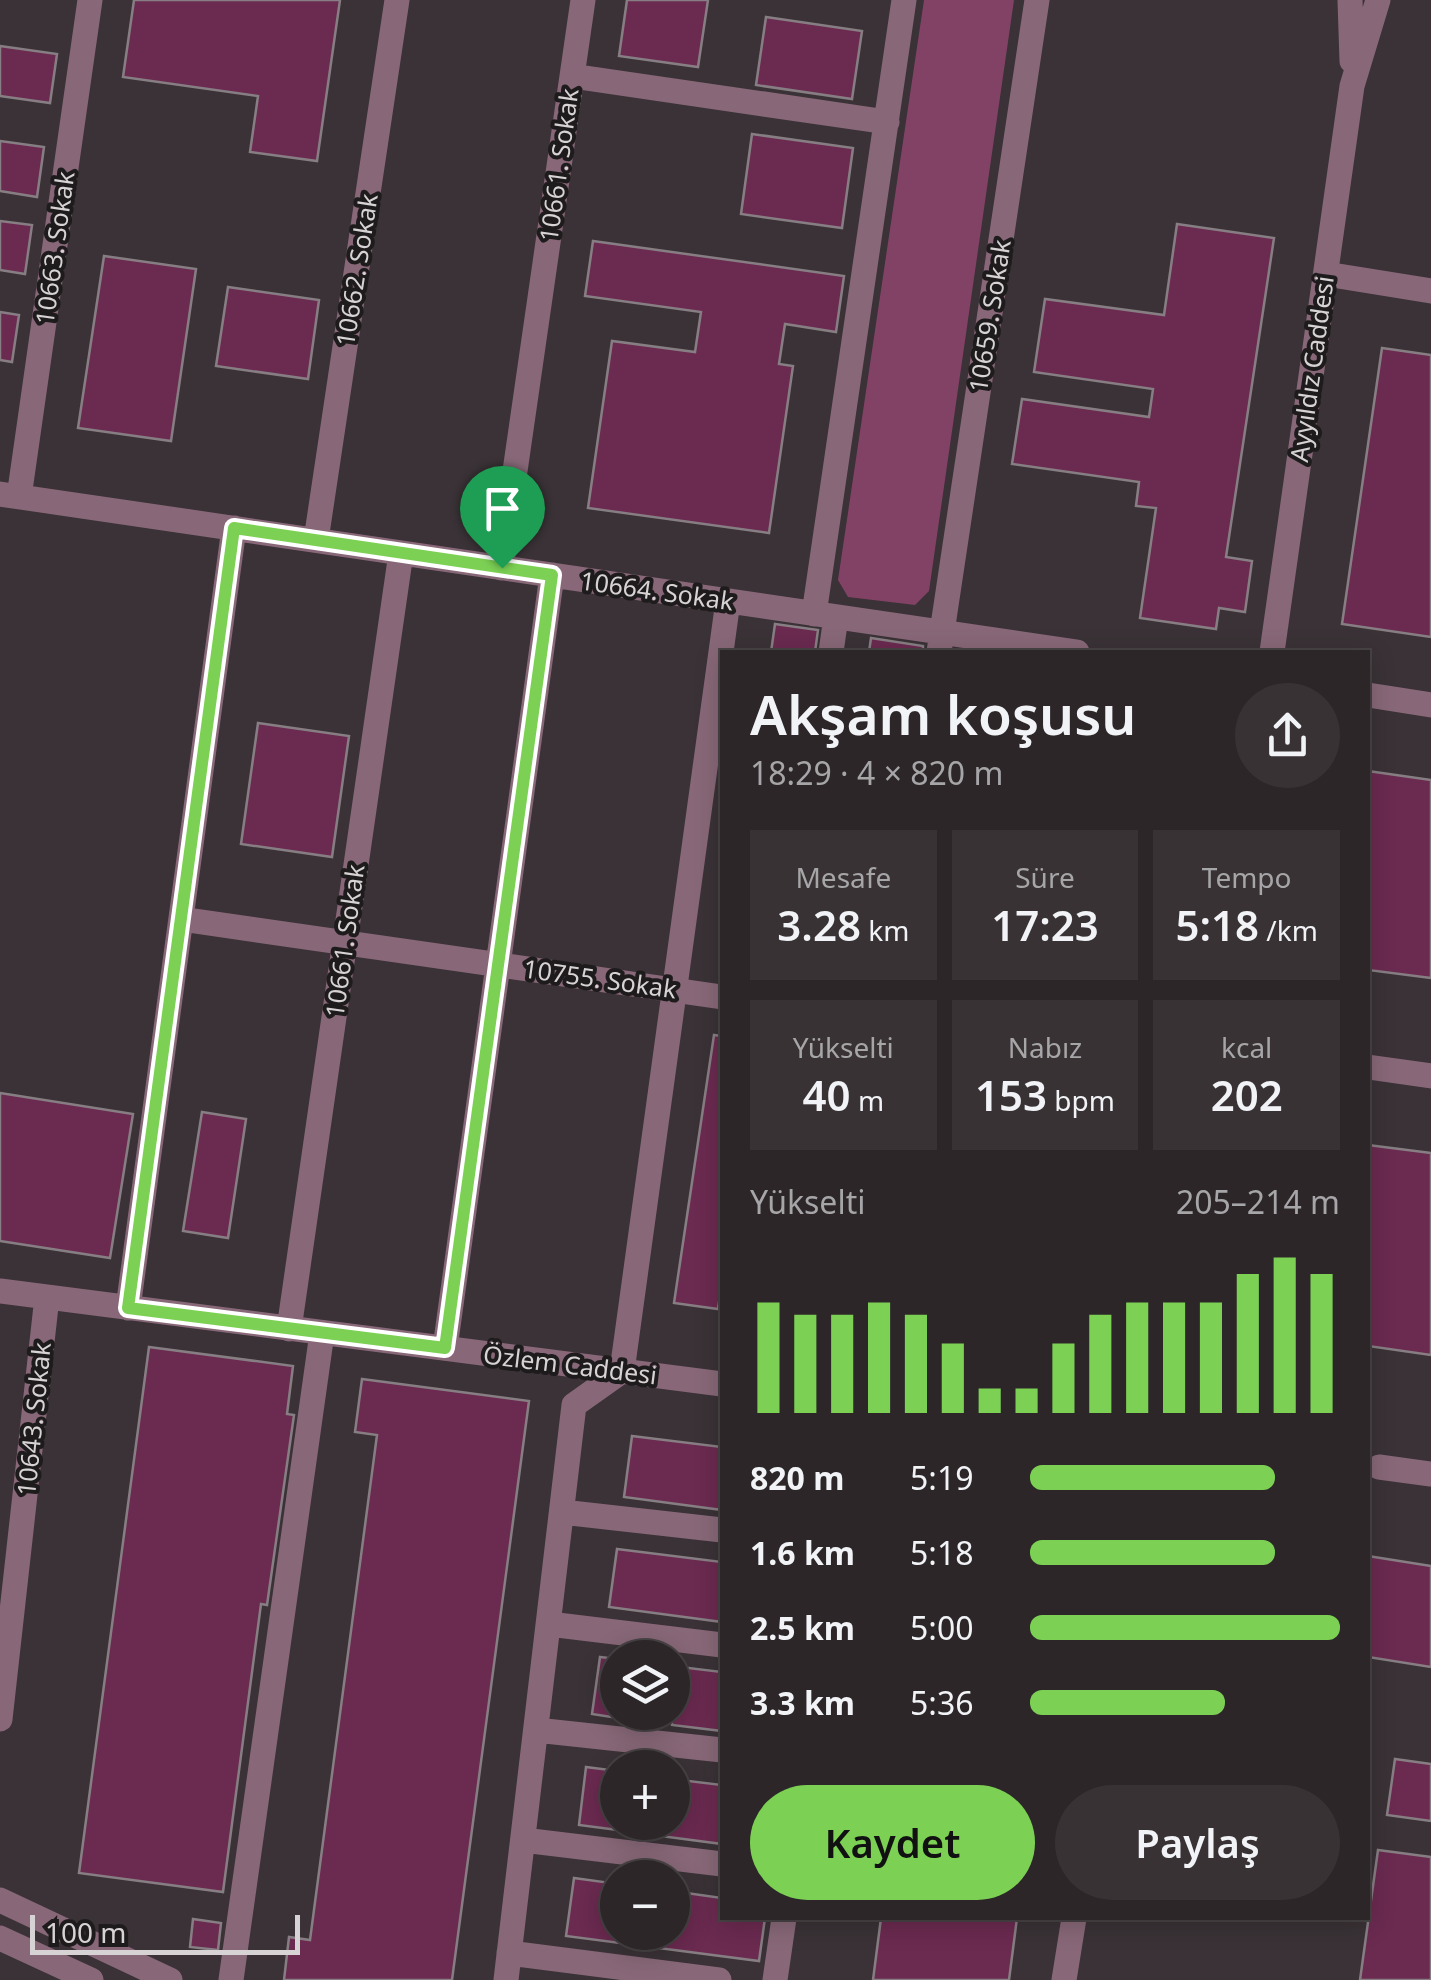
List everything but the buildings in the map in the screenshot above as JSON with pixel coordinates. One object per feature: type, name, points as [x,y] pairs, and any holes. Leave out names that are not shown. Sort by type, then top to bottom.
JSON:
[{"type":"street","name":"10663. Sokak","points":[[10,495],[90,0]]},
{"type":"street","name":"10662. Sokak","points":[[316,540],[397,0]]},
{"type":"street","name":"10661. Sokak","points":[[502,568],[583,0]]},
{"type":"street","points":[[831,650],[825,615],[904,0]]},
{"type":"street","name":"10659. Sokak","points":[[941,643],[1037,0]]},
{"type":"street","name":"Ayyıldız Caddesi","points":[[1350,0],[1352,86]]},
{"type":"street","name":"Ayyıldız Caddesi","points":[[1272,650],[1352,86],[1378,0]]},
{"type":"street","points":[[572,76],[886,122]]},
{"type":"street","points":[[1326,274],[1431,291]]},
{"type":"street","name":"10664. Sokak","points":[[10,495],[825,615],[941,643],[1045,650]]},
{"type":"street","points":[[128,1308],[234,528]]},
{"type":"street","name":"10661. Sokak","points":[[289,1328],[401,553]]},
{"type":"street","points":[[445,1348],[552,575]]},
{"type":"street","points":[[721,650],[728,601]]},
{"type":"street","points":[[506,1980],[574,1405],[622,1372],[720,659]]},
{"type":"street","points":[[1370,695],[1431,705]]},
{"type":"street","name":"10755. Sokak","points":[[181,919],[720,997]]},
{"type":"street","points":[[1370,1067],[1431,1076]]},
{"type":"street","name":"Özlem Caddesi","points":[[0,1291],[720,1384]]},
{"type":"street","name":"10643. Sokak","points":[[0,1719],[47,1298]]},
{"type":"street","points":[[230,1980],[322,1333]]},
{"type":"street","points":[[1371,1466],[1431,1474]]},
{"type":"street","points":[[562,1512],[720,1530]]},
{"type":"street","points":[[548,1624],[720,1645]]},
{"type":"street","points":[[536,1730],[720,1750]]},
{"type":"street","points":[[523,1840],[720,1864]]},
{"type":"street","points":[[0,1900],[170,1980]]},
{"type":"street","points":[[776,1980],[784,1920]]},
{"type":"street","points":[[1064,1980],[1074,1920]]},
{"type":"street","points":[[0,1938],[90,1980]]},
{"type":"street","points":[[509,1953],[719,1980]]},
{"type":"shaded area","points":[[924,0],[1014,0],[929,591],[915,605],[848,597],[838,580]]},
{"type":"route","points":[[234,528],[502,568],[552,575],[445,1348],[128,1308],[234,528]]}]
